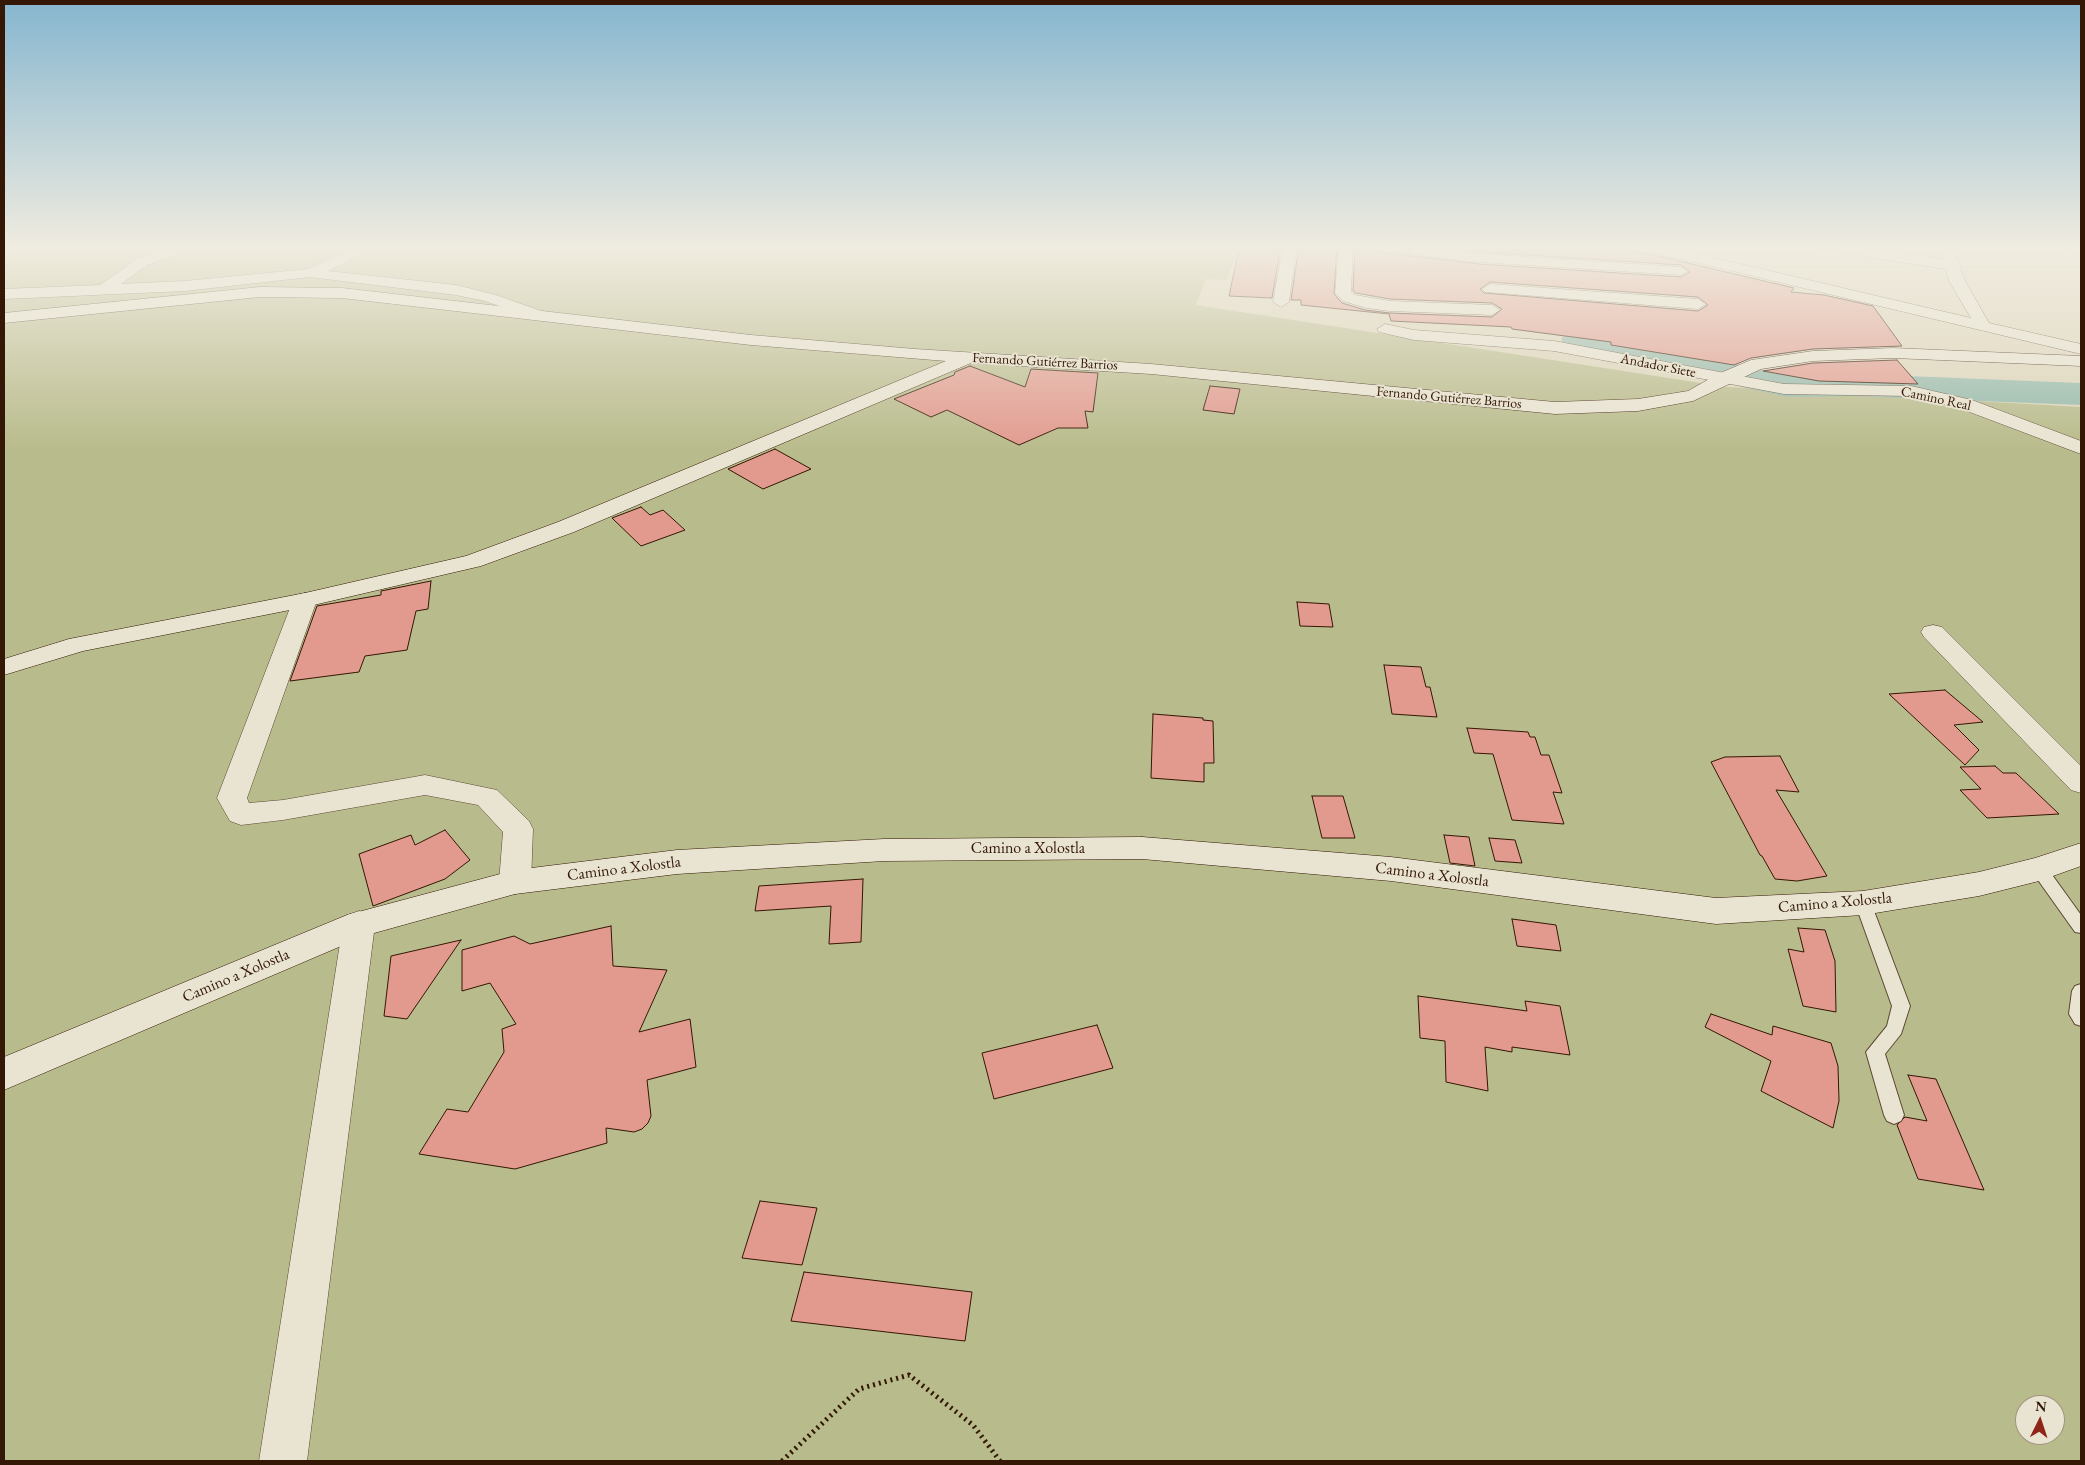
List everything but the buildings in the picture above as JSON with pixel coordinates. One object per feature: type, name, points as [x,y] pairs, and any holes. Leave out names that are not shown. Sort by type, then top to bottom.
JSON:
[{"type":"street","name":"Fernando Gutiérrez Barrios","points":[[4,318],[40,314]]},
{"type":"street","name":"Fernando Gutiérrez Barrios","points":[[532,314],[751,340],[970,358],[1133,368],[1555,408],[1638,405],[1693,396],[1734,374]]},
{"type":"street","points":[[1493,314],[1498,331]]},
{"type":"street","points":[[1935,314],[2081,349]]},
{"type":"street","points":[[1977,314],[1984,326]]},
{"type":"street","name":"Andador Siete","points":[[1385,329],[1414,335],[1554,346],[1734,374]]},
{"type":"street","points":[[1734,374],[1757,364],[1814,356],[1893,353],[2081,361]]},
{"type":"street","points":[[4,667],[78,644],[305,600],[473,561],[566,527],[970,358]]},
{"type":"street","name":"Camino Real","points":[[1734,374],[1784,389],[1911,391],[1965,404],[2081,448]]},
{"type":"street","points":[[305,600],[232,798],[241,814],[283,810],[425,785],[487,797],[518,829],[515,882]]},
{"type":"street","points":[[1933,632],[2081,783]]},
{"type":"street","name":"Camino a Xolostla","points":[[4,1074],[358,924],[515,882],[677,862],[884,850],[1142,848],[1391,869],[1716,911],[1863,903],[1979,884],[2039,869],[2081,854]]},
{"type":"street","points":[[283,1461],[358,924]]},
{"type":"lane","points":[[2039,869],[2081,927]]},
{"type":"lane","points":[[1863,903],[1901,1006],[1895,1029],[1875,1052],[1894,1115]]},
{"type":"lane","points":[[2081,991],[2078,1014],[2081,1019]]},
{"type":"path","points":[[782,1461],[859,1389],[909,1375],[974,1425],[1000,1461]]},
{"type":"green space","points":[[4,314],[1257,314],[1727,387],[2081,407],[2081,1461],[4,1461]]},
{"type":"waterway","points":[[1577,340],[1787,386],[1856,385],[2081,394]]}]
